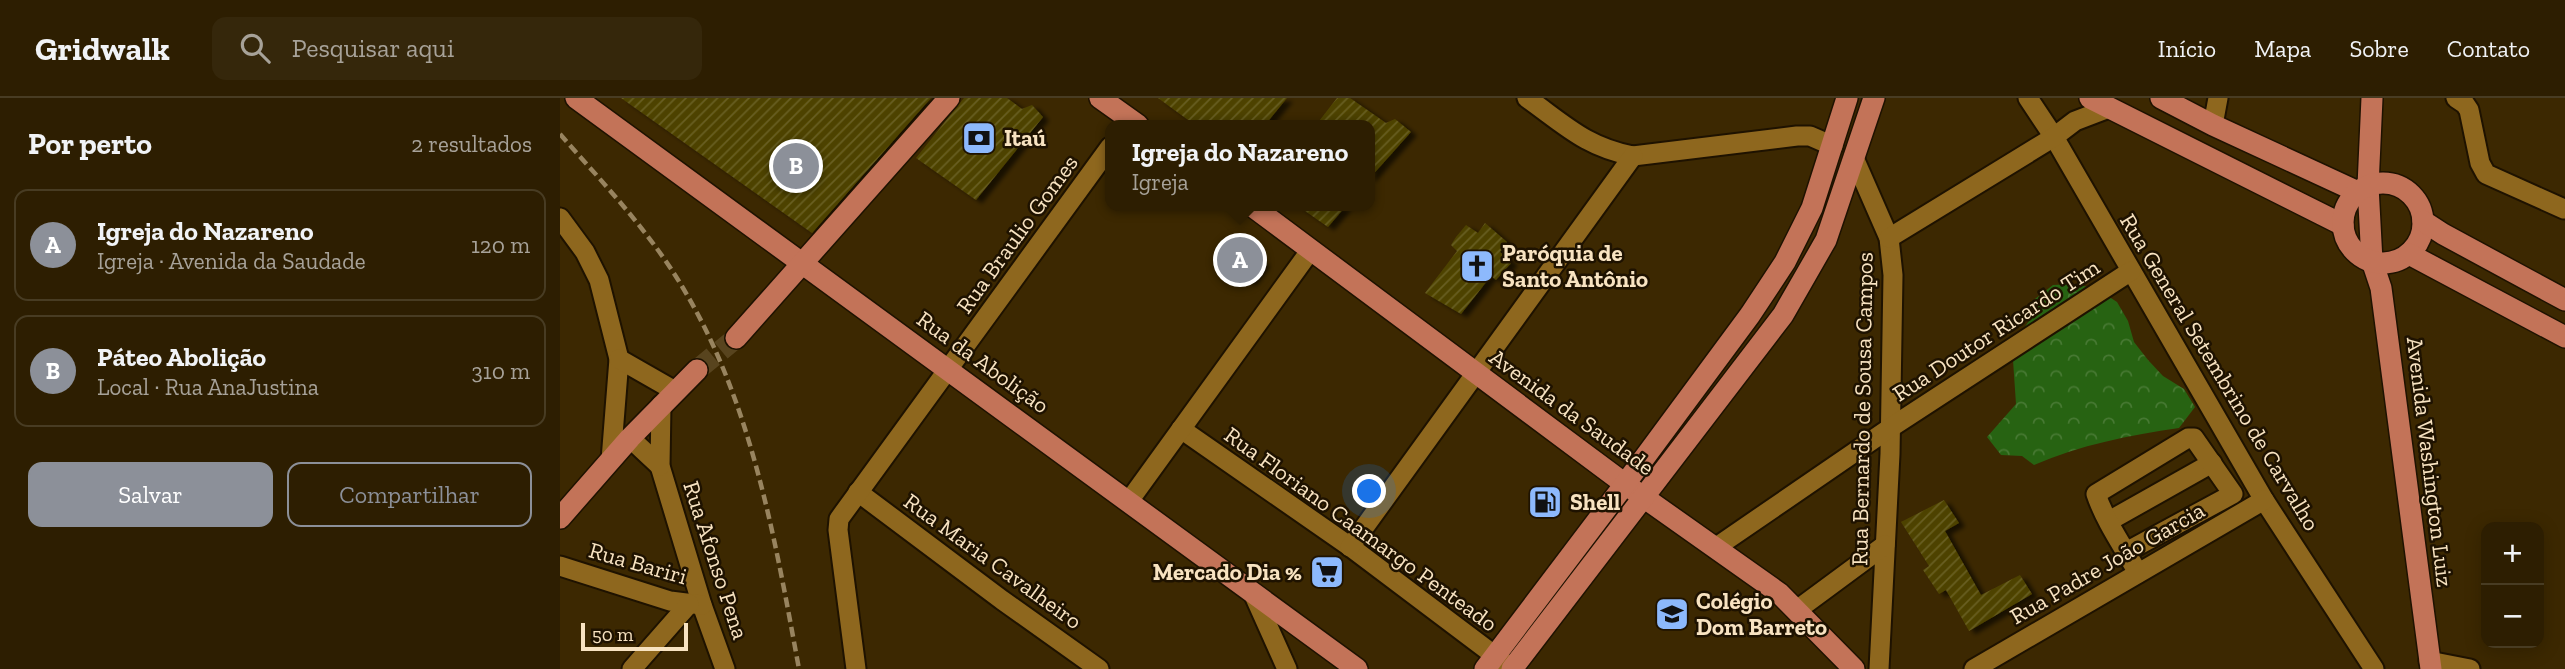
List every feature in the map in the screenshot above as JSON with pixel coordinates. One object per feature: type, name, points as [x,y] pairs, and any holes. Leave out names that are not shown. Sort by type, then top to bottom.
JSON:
[{"type":"main road","name":"Rua da Abolição","points":[[576,98],[949,369],[1351,668]]},
{"type":"main road","points":[[736,338],[948,98]]},
{"type":"main road","points":[[1100,98],[1126,117]]},
{"type":"main road","points":[[1490,662],[1750,315],[1784,262],[1812,208],[1847,98]]},
{"type":"main road","points":[[1512,669],[1783,315],[1826,240],[1874,98]]},
{"type":"main road","points":[[2090,98],[2343,225]]},
{"type":"main road","points":[[2161,98],[2213,125],[2368,187],[2392,184],[2404,189],[2414,197],[2421,208],[2422,233],[2409,254],[2395,261],[2376,265],[2351,248],[2343,225],[2344,212],[2350,201],[2368,187],[2385,98]]},
{"type":"main road","points":[[2368,187],[2372,98]]},
{"type":"main road","name":"Avenida Washington Luiz","points":[[2368,187],[2430,665]]},
{"type":"main road","name":"Avenida da Saudade","points":[[1258,211],[1644,498],[1779,593],[1854,669]]},
{"type":"main road","points":[[2423,221],[2442,234],[2565,300]]},
{"type":"main road","points":[[2409,254],[2565,337]]},
{"type":"main road","points":[[560,518],[630,438],[697,370]]},
{"type":"street","points":[[1527,98],[1588,143],[1608,151],[1633,156],[1797,136],[1810,136],[1833,146]]},
{"type":"street","name":"Rua General Setembrino de Carvalho","points":[[2028,98],[2054,137],[2264,500],[2374,669]]},
{"type":"street","points":[[2213,125],[2218,98]]},
{"type":"street","points":[[2455,98],[2469,110],[2480,163],[2486,174],[2564,209]]},
{"type":"street","points":[[1889,238],[2054,137],[2075,121],[2109,108]]},
{"type":"street","name":"Rua Braulio Gomes","points":[[856,669],[838,530],[839,519],[1105,155]]},
{"type":"street","points":[[1350,547],[1633,156]]},
{"type":"street","name":"Rua Bernardo de Sousa Campos","points":[[1854,158],[1889,238],[1893,275],[1890,428],[1879,669]]},
{"type":"street","points":[[560,218],[585,252],[599,280],[619,359],[611,460]]},
{"type":"street","points":[[1129,502],[1310,251]]},
{"type":"street","name":"Rua Doutor Ricardo Tim","points":[[1715,548],[1890,428],[2131,271]]},
{"type":"street","points":[[619,359],[668,398]]},
{"type":"street","name":"Rua Afonso Pena","points":[[668,398],[660,467],[696,604],[725,669]]},
{"type":"street","name":"Rua Floriano Caamargo Penteado","points":[[1181,429],[1350,547],[1490,662],[1512,669]]},
{"type":"street","points":[[2126,552],[2232,495],[2232,490],[2192,437],[2096,493],[2109,521],[2126,552],[2138,573]]},
{"type":"street","name":"Rua Afonso Pena","points":[[630,438],[660,467]]},
{"type":"street","points":[[2109,521],[2211,463]]},
{"type":"street","name":"Rua Maria Cavalheiro","points":[[858,492],[1099,669]]},
{"type":"street","name":"Rua Padre João Garcia","points":[[1974,669],[2264,500]]},
{"type":"street","points":[[1797,610],[1885,545]]},
{"type":"street","name":"Rua Bariri","points":[[560,566],[657,598],[696,604]]},
{"type":"street","points":[[1253,593],[1287,669]]},
{"type":"street","points":[[632,669],[696,604]]},
{"type":"street","points":[[2430,665],[2470,669]]},
{"type":"green space","points":[[2075,284],[2097,289],[2117,302],[2128,321],[2134,342],[2163,376],[2184,389],[2195,407],[2179,428],[2105,442],[2034,465],[2022,456],[2001,455],[1987,437],[2016,404],[2013,360],[2016,339],[2029,321],[2035,299],[2053,285]]},
{"type":"building","points":[[621,98],[931,98],[812,233]]},
{"type":"building","name":"Itaú","points":[[964,98],[1007,98],[1022,109],[1032,105],[1043,117],[976,200],[916,158]]},
{"type":"building","points":[[1158,98],[1287,98],[1269,120],[1188,120]]},
{"type":"building","points":[[1337,98],[1350,98],[1386,123],[1395,119],[1411,132],[1375,172],[1375,120],[1320,120]]},
{"type":"building","points":[[1305,211],[1342,211],[1328,227]]},
{"type":"building","name":"Paróquia de Santo Antônio","points":[[1485,223],[1507,242],[1500,252],[1512,262],[1496,280],[1491,276],[1461,314],[1425,293],[1457,251],[1451,245],[1466,225],[1478,233]]},
{"type":"building","points":[[1230,238],[1264,263],[1250,282],[1216,258]]},
{"type":"building","points":[[1944,500],[1959,523],[1945,531],[1981,595],[2020,575],[2032,594],[1969,631],[1946,590],[1939,594],[1923,570],[1929,566],[1901,522]]},
{"type":"tunnel","points":[[697,370],[736,338]]},
{"type":"railway","points":[[560,134],[656,247],[707,332],[727,378],[758,473],[799,669]]},
{"type":"place","name":"Itaú","points":[[979,138]]},
{"type":"place","name":"Páteo Abolição","points":[[796,166]]},
{"type":"place","name":"Igreja do Nazareno","points":[[1240,260]]},
{"type":"place","name":"Paróquia de Santo Antônio","points":[[1477,266]]},
{"type":"place","name":"Shell","points":[[1545,502]]},
{"type":"place","name":"Mercado Dia %","points":[[1327,572]]},
{"type":"place","name":"Colégio Dom Barreto","points":[[1672,614]]}]
